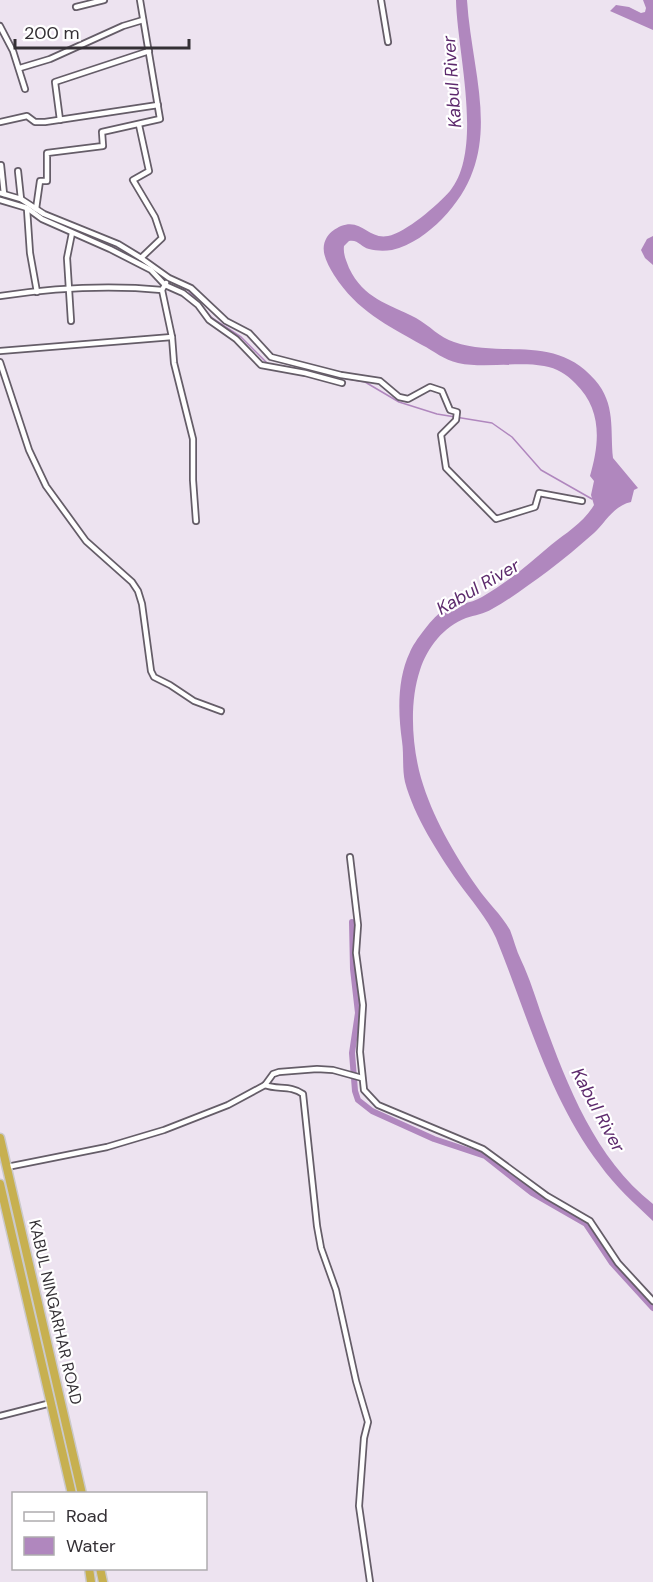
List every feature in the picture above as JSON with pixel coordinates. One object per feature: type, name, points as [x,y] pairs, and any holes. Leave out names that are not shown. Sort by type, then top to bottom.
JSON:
[{"type":"highway","name":"KABUL NINGARHAR ROAD","points":[[0,1138],[82,1492]]},
{"type":"highway","name":"KABUL NINGARHAR ROAD","points":[[0,1184],[72,1492]]},
{"type":"highway","points":[[31,1316],[41,1313]]},
{"type":"street","points":[[76,7],[104,0]]},
{"type":"street","points":[[36,209],[40,181],[47,181],[47,153],[103,146],[102,132],[160,119],[140,0]]},
{"type":"street","points":[[381,0],[388,42]]},
{"type":"street","points":[[20,68],[50,59],[123,26],[143,20]]},
{"type":"street","points":[[0,29],[13,51],[25,89]]},
{"type":"street","points":[[60,120],[55,82],[149,51]]},
{"type":"street","points":[[0,122],[27,116],[35,122],[60,120],[158,105]]},
{"type":"street","points":[[139,125],[149,171],[133,180],[155,217],[162,238],[141,258]]},
{"type":"street","points":[[1,165],[1,200],[27,205],[62,222],[118,244],[170,278],[192,288],[226,321],[249,333],[271,357],[341,375],[380,381],[399,397],[408,399],[430,387],[442,391],[450,410],[457,412],[456,420],[441,435],[446,468],[496,519],[535,507],[539,493],[582,501]]},
{"type":"street","points":[[15,204],[18,198],[18,171]]},
{"type":"street","points":[[2,194],[18,198],[42,219],[70,230],[72,234],[110,249],[151,270],[163,288],[174,363],[193,439],[196,521]]},
{"type":"street","points":[[27,205],[30,253],[37,292]]},
{"type":"street","points":[[72,234],[67,258],[72,321]]},
{"type":"street","points":[[163,288],[170,278]]},
{"type":"street","points":[[0,296],[121,286],[163,288],[183,293],[198,305],[208,320],[236,339],[261,365],[342,383]]},
{"type":"street","points":[[0,351],[172,337]]},
{"type":"street","points":[[0,362],[29,450],[46,486],[86,541],[132,582],[138,591],[142,604],[151,671],[154,677],[194,701],[221,711]]},
{"type":"street","points":[[350,857],[358,925],[357,953],[363,1005],[360,1052],[364,1090],[378,1105],[483,1149],[547,1196],[590,1221],[618,1263],[653,1301]]},
{"type":"street","points":[[7,1167],[107,1147],[164,1130],[228,1105],[265,1085],[268,1078],[279,1072],[333,1070],[363,1078]]},
{"type":"street","points":[[265,1085],[286,1087],[303,1094],[321,1248],[336,1290],[356,1381],[368,1422],[364,1438],[359,1506],[370,1582]]},
{"type":"street","points":[[0,1416],[51,1403]]},
{"type":"water","points":[[456,0],[467,0],[481,114],[480,141],[474,168],[462,194],[442,219],[413,242],[399,248],[380,251],[366,248],[355,241],[349,241],[344,246],[344,254],[349,268],[362,287],[377,299],[416,318],[449,340],[473,347],[546,352],[563,357],[579,366],[602,389],[611,418],[613,458],[638,488],[634,490],[631,502],[619,507],[594,533],[548,571],[492,609],[451,626],[437,639],[423,662],[414,696],[413,724],[416,752],[421,778],[431,806],[445,834],[477,887],[510,930],[573,1095],[599,1143],[615,1165],[653,1204],[653,1221],[606,1173],[582,1139],[540,1055],[496,938],[427,834],[414,808],[404,777],[400,719],[401,685],[406,662],[420,636],[435,617],[444,610],[477,599],[509,579],[574,527],[594,505],[591,495],[594,481],[590,476],[596,451],[596,426],[590,404],[572,380],[557,370],[544,366],[469,365],[444,358],[363,308],[343,288],[325,256],[324,247],[327,237],[341,226],[355,225],[381,236],[388,236],[403,230],[445,197],[460,173],[467,126]]},
{"type":"water","points":[[643,0],[653,0],[653,30],[610,11],[616,5],[629,7],[641,13],[645,12]]},
{"type":"water","points":[[653,236],[653,265],[645,258],[641,250],[647,239]]},
{"type":"waterway","points":[[0,196],[27,206]]},
{"type":"waterway","points":[[73,230],[113,247],[142,263]]},
{"type":"waterway","points":[[158,274],[188,290],[212,318],[241,337],[267,363]]},
{"type":"waterway","points":[[315,373],[365,382],[399,402],[437,414],[492,423],[512,437],[541,470],[592,499]]},
{"type":"waterway","points":[[352,922],[353,969],[358,1013],[352,1053],[355,1091],[358,1100],[372,1111],[434,1139],[485,1156],[532,1193],[586,1224],[612,1263],[653,1308]]},
{"type":"water label","name":"Kabul River","points":[[452,82]]},
{"type":"water label","name":"Kabul River","points":[[478,587]]},
{"type":"water label","name":"Kabul River","points":[[598,1110]]}]
